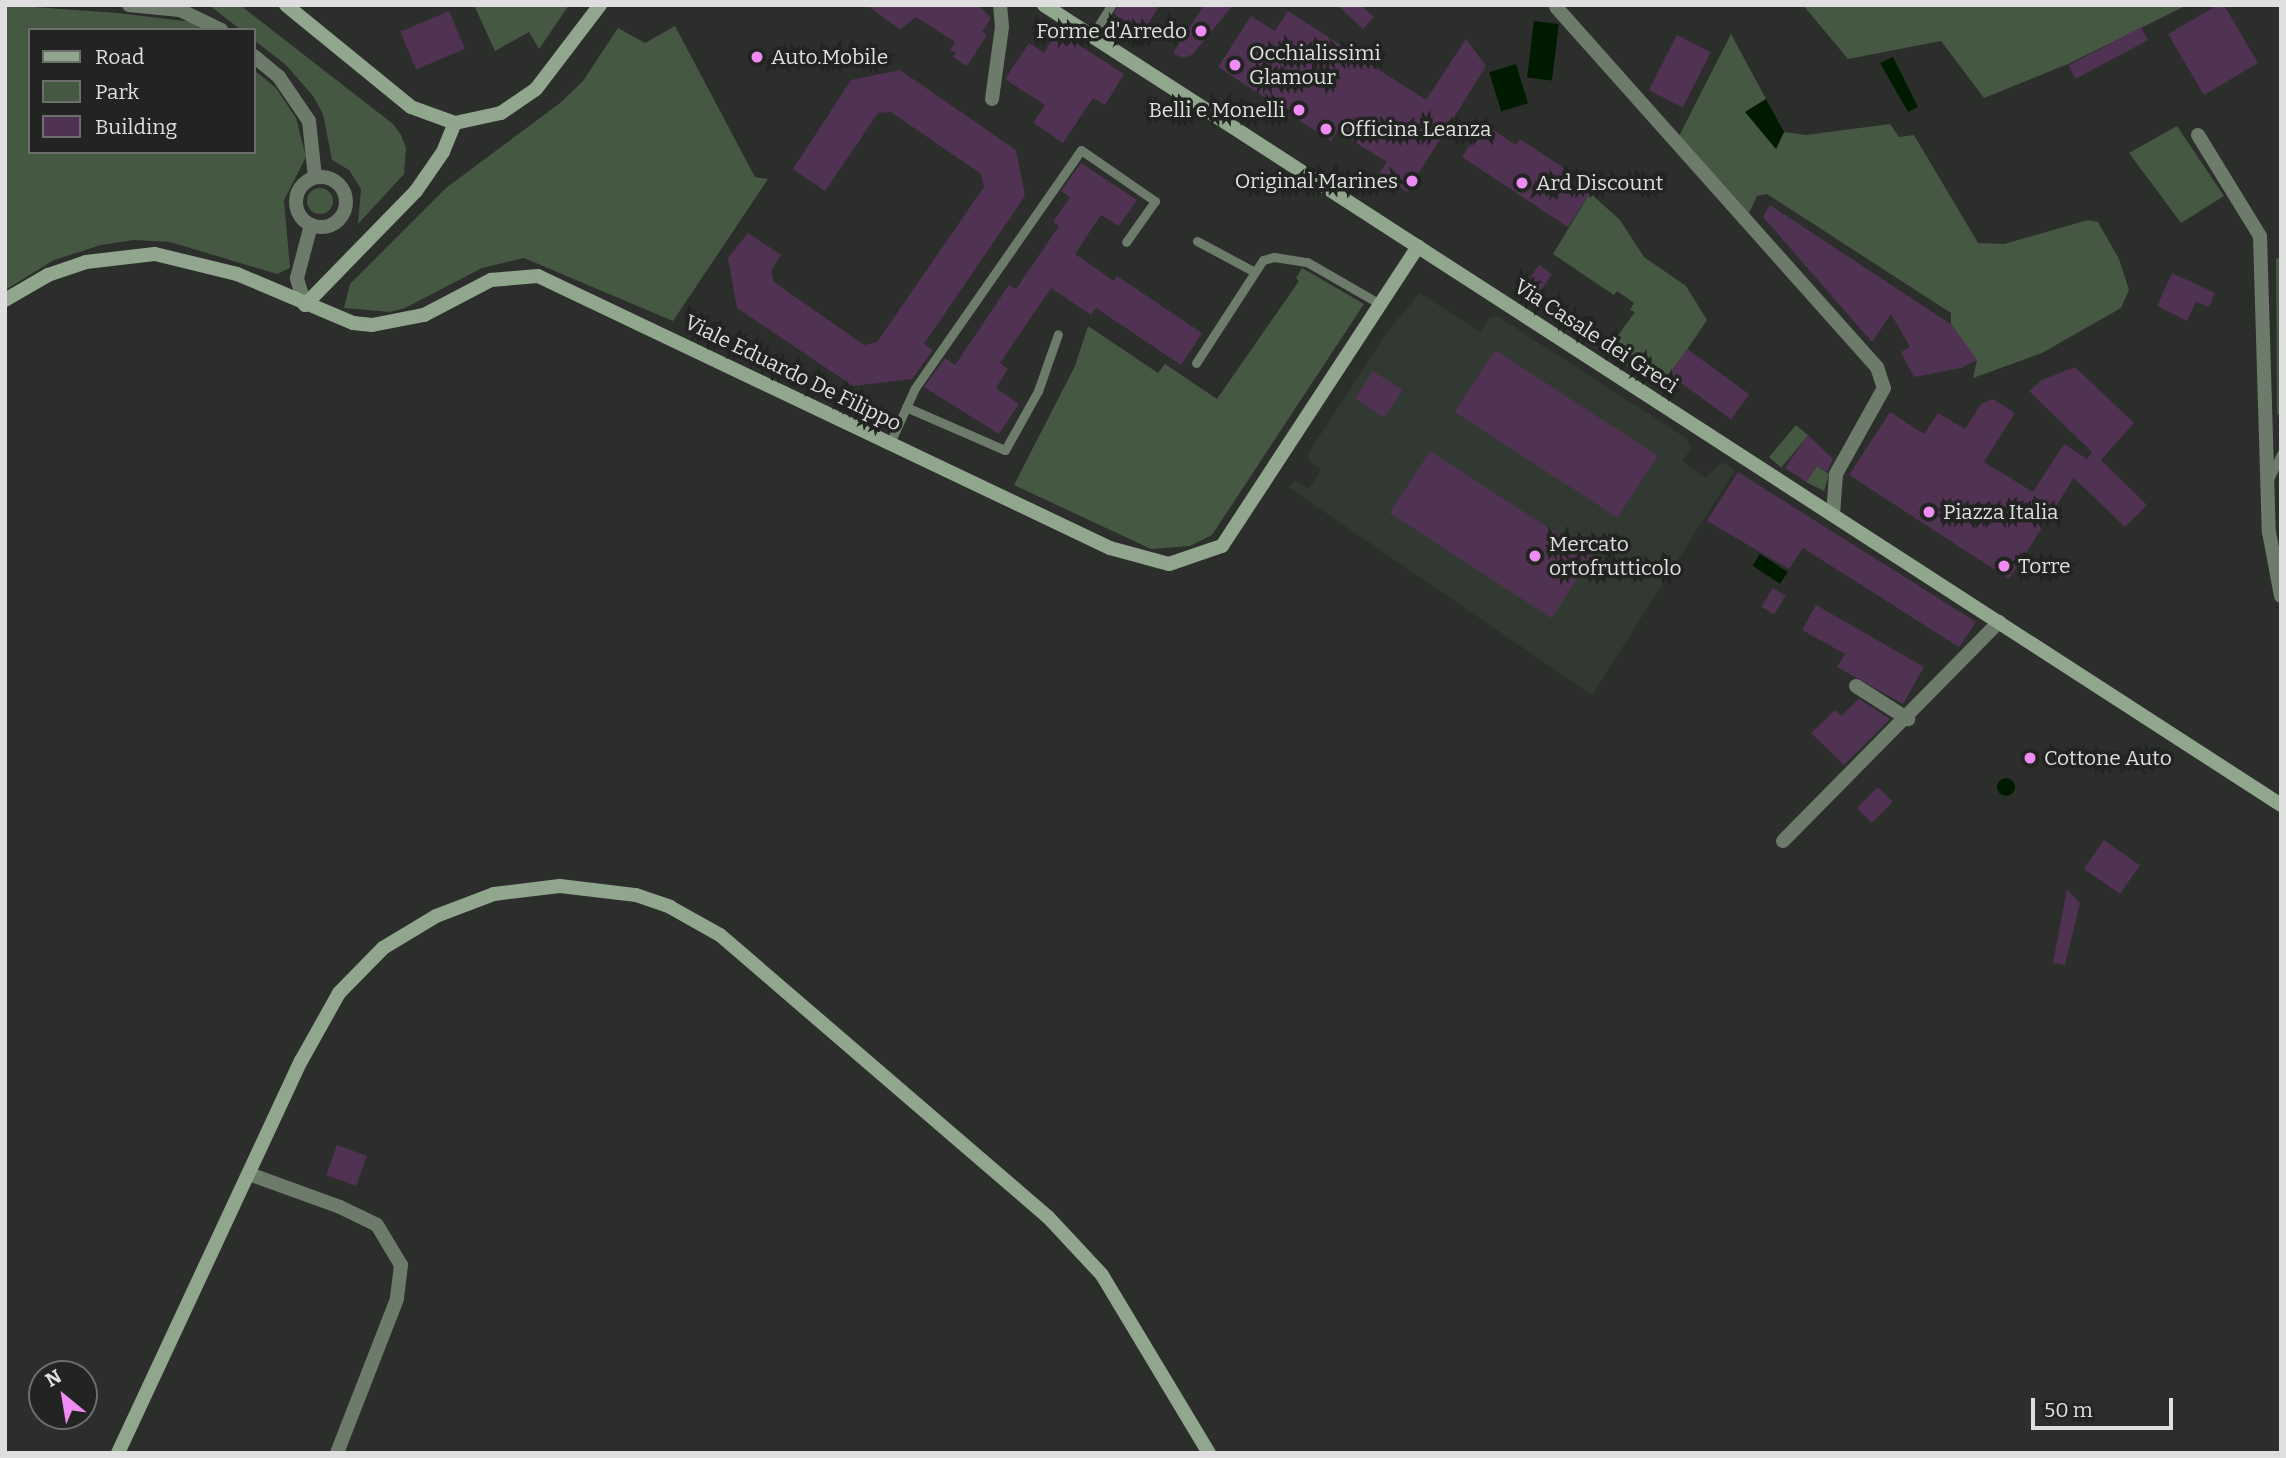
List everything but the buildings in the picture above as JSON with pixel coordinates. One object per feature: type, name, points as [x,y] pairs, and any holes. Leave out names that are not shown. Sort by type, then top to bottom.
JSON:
[{"type":"street","points":[[129,5],[180,10],[217,28]]},
{"type":"street","points":[[286,5],[411,107],[455,123],[501,113],[536,89],[600,5]]},
{"type":"street","points":[[992,99],[1002,27],[1000,5]]},
{"type":"street","name":"Via Casale dei Greci","points":[[1044,5],[2281,806]]},
{"type":"street","points":[[1556,7],[1877,368],[1884,388],[1836,474],[1833,515]]},
{"type":"street","points":[[256,58],[279,78],[309,121],[315,177]]},
{"type":"street","points":[[311,225],[297,278],[305,305],[416,191],[443,152],[455,123]]},
{"type":"street","points":[[2198,135],[2260,236],[2269,532],[2281,596]]},
{"type":"street","points":[[311,225],[296,206],[297,193],[315,177]]},
{"type":"street","points":[[311,225],[337,221],[344,210],[340,185],[315,177]]},
{"type":"street","name":"Viale Eduardo De Filippo","points":[[5,300],[48,275],[86,262],[155,254],[237,275],[353,323],[398,323],[424,315],[491,279],[538,276],[1132,556],[1169,564],[1196,558],[1222,546],[1418,246]]},
{"type":"street","points":[[1783,841],[1908,719],[1998,622]]},
{"type":"street","points":[[1857,686],[1908,719]]},
{"type":"street","points":[[118,1453],[320,1021],[339,993],[383,948],[436,916],[494,894],[560,886],[636,895],[670,907],[720,935],[1048,1217],[1102,1275],[1209,1453]]},
{"type":"street","points":[[249,1174],[340,1207],[377,1225],[401,1265],[397,1298],[337,1453]]},
{"type":"lane","points":[[1092,36],[1111,5]]},
{"type":"lane","points":[[890,443],[915,388],[1081,150],[1155,201],[1126,242]]},
{"type":"lane","points":[[1197,241],[1253,271]]},
{"type":"lane","points":[[1196,363],[1253,271],[1263,260],[1293,257],[1380,304]]},
{"type":"lane","points":[[906,407],[1005,450],[1038,391],[1058,334]]},
{"type":"lane","points":[[2267,484],[2281,454]]},
{"type":"shaded area","points":[[1534,21],[1559,24],[1552,81],[1527,78]]},
{"type":"shaded area","points":[[1893,57],[1918,107],[1908,112],[1880,63]]},
{"type":"shaded area","points":[[1516,64],[1528,103],[1501,111],[1489,72]]},
{"type":"shaded area","points":[[1766,99],[1784,132],[1776,149],[1745,112]]},
{"type":"shaded area","name":"Mercato ortofrutticolo","points":[[1420,293],[1480,332],[1490,317],[1497,316],[1686,438],[1691,449],[1682,461],[1705,478],[1722,462],[1735,470],[1592,695],[1288,487],[1296,481],[1308,488],[1314,481],[1321,469],[1310,462],[1308,454],[1387,332]]},
{"type":"shaded area","points":[[1760,554],[1788,572],[1780,584],[1752,566]]},
{"type":"shaded area","points":[[2006,778],[2012,781],[2015,787],[2012,793],[2006,796],[2000,793],[1997,787],[2000,781]]},
{"type":"green space","points":[[5,5],[118,13],[192,22],[200,28],[28,28],[28,154],[256,154],[256,72],[276,88],[296,118],[306,157],[284,200],[290,268],[277,274],[170,242],[134,240],[101,245],[54,260],[5,290]]},
{"type":"green space","points":[[209,5],[240,5],[393,124],[401,135],[406,148],[404,174],[358,224],[361,189],[349,170],[332,160],[323,114],[313,96],[286,65],[256,42],[256,28],[238,28]]},
{"type":"green space","points":[[474,5],[569,5],[539,49],[529,32],[495,51]]},
{"type":"green space","points":[[1803,5],[2187,5],[2068,64],[1984,98],[1941,41],[1848,59]]},
{"type":"green space","points":[[675,26],[755,177],[768,179],[673,321],[524,258],[482,268],[405,308],[390,312],[344,308],[350,284],[446,188],[560,103],[583,81],[618,28],[645,43]]},
{"type":"green space","points":[[1731,34],[1766,99],[1746,112],[1776,148],[1784,132],[1806,135],[1890,124],[1899,137],[1914,135],[1978,243],[2004,244],[2088,220],[2098,222],[2119,259],[2129,290],[2121,308],[2042,353],[1973,378],[1977,360],[1951,325],[1951,313],[1767,194],[1757,196],[1749,213],[1679,136]]},
{"type":"green space","points":[[2177,126],[2224,196],[2181,223],[2129,153]]},
{"type":"green space","points":[[320,188],[329,192],[333,201],[329,210],[320,214],[311,210],[307,201],[311,192]]},
{"type":"green space","points":[[1590,193],[1620,220],[1644,257],[1686,286],[1707,320],[1661,388],[1606,352],[1635,312],[1630,310],[1634,303],[1617,291],[1614,295],[1553,254]]},
{"type":"green space","points":[[2281,257],[2281,412],[2277,416],[2276,259]]},
{"type":"green space","points":[[1302,268],[1364,304],[1212,535],[1190,546],[1151,549],[1014,485],[1075,366],[1088,326],[1158,373],[1165,364],[1217,399],[1299,281],[1296,278]]},
{"type":"green space","points":[[1796,425],[1808,435],[1781,467],[1769,457]]},
{"type":"green space","points":[[1817,466],[1829,474],[1824,491],[1806,482]]},
{"type":"place","name":"Forme d'Arredo","points":[[1201,31]]},
{"type":"place","name":"Auto.Mobile","points":[[757,57]]},
{"type":"place","name":"Occhialissimi Glamour","points":[[1235,65]]},
{"type":"place","name":"Belli e Monelli","points":[[1299,110]]},
{"type":"place","name":"Officina Leanza","points":[[1326,129]]},
{"type":"place","name":"Original Marines","points":[[1412,181]]},
{"type":"place","name":"Ard Discount","points":[[1522,183]]},
{"type":"place","name":"Piazza Italia","points":[[1929,512]]},
{"type":"place","name":"Mercato ortofrutticolo","points":[[1535,556]]},
{"type":"place","name":"Torre","points":[[2004,566]]},
{"type":"place","name":"Cottone Auto","points":[[2030,758]]}]
